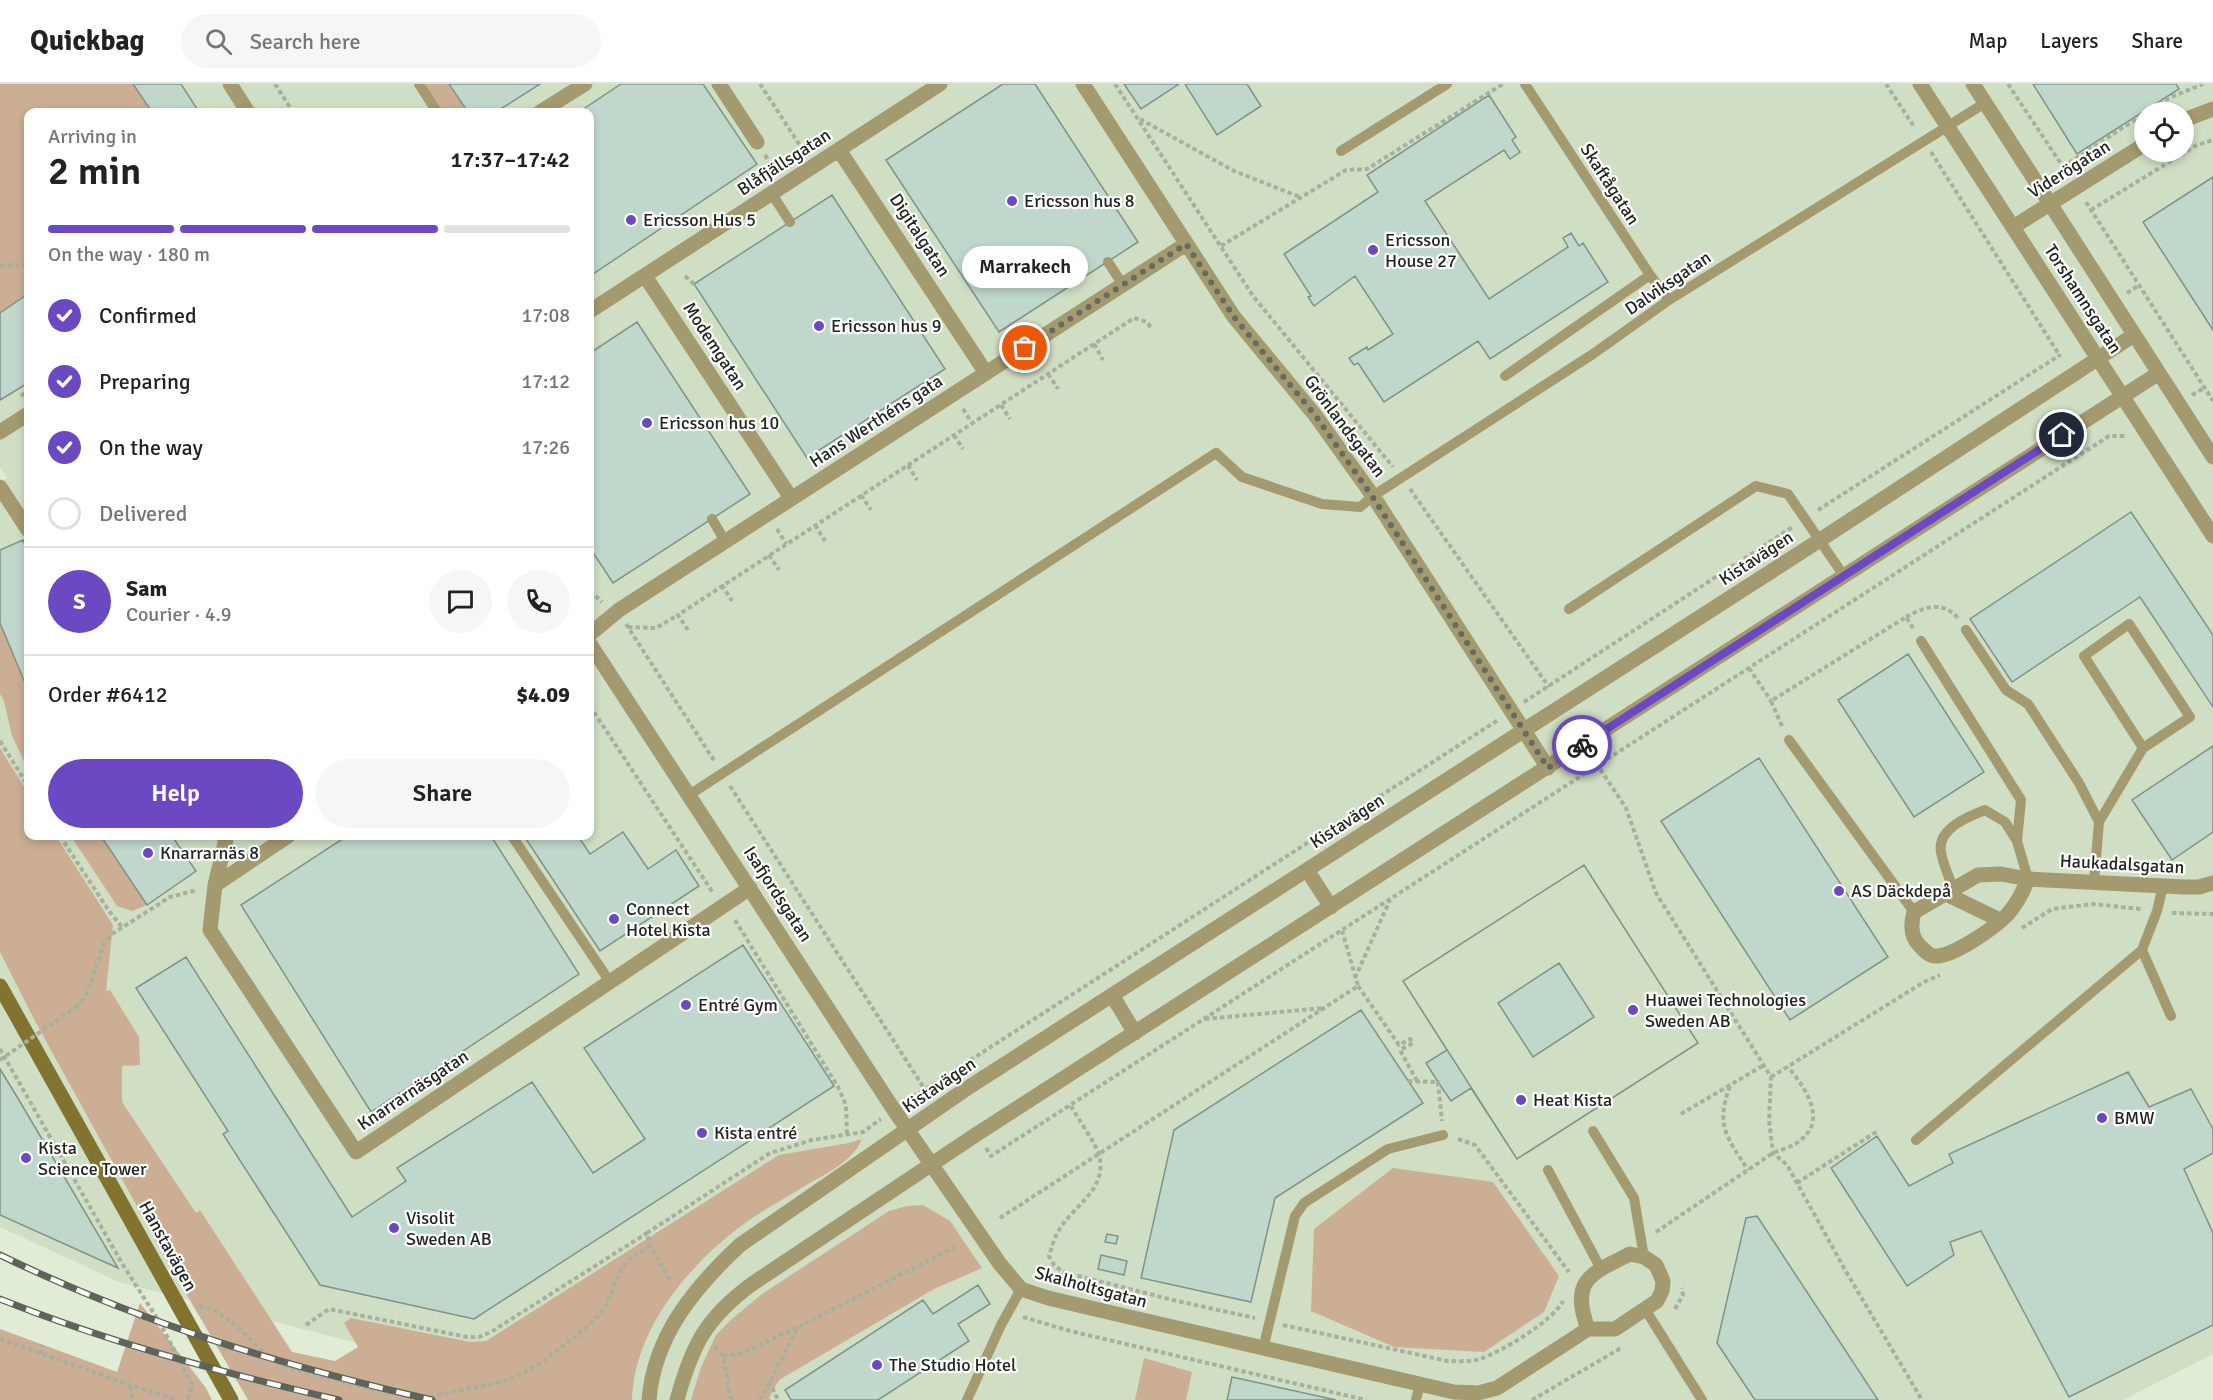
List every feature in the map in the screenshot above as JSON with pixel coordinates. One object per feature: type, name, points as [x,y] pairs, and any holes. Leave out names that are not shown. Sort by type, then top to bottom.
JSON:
[{"type":"main road","name":"Hanstavägen","points":[[0,986],[231,1400]]},
{"type":"street","points":[[230,84],[245,108]]},
{"type":"street","points":[[546,108],[585,84]]},
{"type":"street","points":[[720,84],[758,142]]},
{"type":"street","name":"Blåfjällsgatan","points":[[594,308],[940,84]]},
{"type":"street","name":"Grönlandsgatan","points":[[1083,84],[1234,317],[1315,415],[1372,496],[1548,768]]},
{"type":"street","name":"Torshamnsgatan","points":[[1920,84],[2213,536]]},
{"type":"street","name":"Torshamnsgatan","points":[[1973,84],[2213,457]]},
{"type":"street","points":[[2194,116],[2213,109]]},
{"type":"street","name":"Digitalgatan","points":[[839,150],[986,373]]},
{"type":"street","name":"Viderögatan","points":[[2013,227],[2134,151]]},
{"type":"street","name":"Hans Werthéns gata","points":[[594,631],[619,610],[1186,244]]},
{"type":"street","name":"Modemgatan","points":[[645,276],[791,498]]},
{"type":"street","name":"Kistavägen","points":[[649,1400],[661,1347],[670,1330],[692,1294],[740,1245],[966,1089],[1820,540],[2134,335]]},
{"type":"street","points":[[677,1400],[695,1344],[728,1301],[752,1284],[1135,1033],[2159,373]]},
{"type":"street","points":[[0,432],[24,417]]},
{"type":"street","points":[[0,487],[24,524]]},
{"type":"street","name":"Isafjordsgatan","points":[[594,650],[894,1110],[933,1165]]},
{"type":"street","name":"Knarrarnäsgatan","points":[[226,840],[215,885],[210,930],[356,1152],[750,888]]},
{"type":"street","points":[[215,885],[275,840]]},
{"type":"street","points":[[1307,870],[1332,907]]},
{"type":"street","name":"Haukadalsgatan","points":[[1914,912],[1978,875],[2001,874],[2028,879],[2163,886],[2199,887],[2213,883]]},
{"type":"street","points":[[1914,912],[1911,922],[1917,944],[1928,954],[1936,956],[1953,952],[1977,938],[2006,916],[2023,893],[2028,879]]},
{"type":"street","points":[[1949,891],[2000,920]]},
{"type":"street","points":[[1112,995],[1135,1033]]},
{"type":"street","name":"Skalholtsgatan","points":[[933,1165],[1000,1264],[1021,1289],[1048,1298],[1420,1384],[1455,1396],[1497,1388],[1588,1329],[1615,1329],[1657,1301],[1662,1291],[1663,1281],[1656,1266],[1644,1257]]},
{"type":"street","points":[[1588,1329],[1581,1308],[1581,1292],[1598,1263],[1630,1254],[1644,1257]]},
{"type":"lane","points":[[419,84],[434,108]]},
{"type":"lane","points":[[1341,151],[1447,84]]},
{"type":"lane","name":"Skaftågatan","points":[[1525,84],[1650,275],[1669,300]]},
{"type":"lane","name":"Dalviksgatan","points":[[722,773],[1216,453],[1242,477],[1322,504],[1360,507],[1372,496],[1593,354],[1669,300],[1985,103]]},
{"type":"lane","points":[[772,194],[790,222]]},
{"type":"lane","points":[[1108,262],[1123,285]]},
{"type":"lane","points":[[1505,376],[1650,275]]},
{"type":"lane","points":[[1569,609],[1756,486],[1788,494],[1844,576]]},
{"type":"lane","points":[[712,519],[725,541]]},
{"type":"lane","points":[[2094,882],[2099,822],[2143,748],[2190,717],[2129,624],[2084,656],[2143,748]]},
{"type":"lane","points":[[1966,630],[2006,690],[2028,704],[2079,783],[2099,822]]},
{"type":"lane","points":[[1921,641],[2021,800],[2017,841]]},
{"type":"lane","points":[[1789,740],[1914,912]]},
{"type":"lane","points":[[689,795],[722,773]]},
{"type":"lane","points":[[1949,891],[1941,851],[1943,837],[1953,827],[1985,810],[2005,822],[2017,841],[2028,879]]},
{"type":"lane","points":[[515,840],[610,982]]},
{"type":"lane","points":[[1916,1140],[2142,950],[2157,911],[2163,886]]},
{"type":"lane","points":[[2142,950],[2171,1016]]},
{"type":"lane","points":[[1593,1131],[1634,1198],[1644,1257]]},
{"type":"lane","points":[[1263,1349],[1295,1216],[1304,1203],[1388,1149],[1443,1135]]},
{"type":"lane","points":[[1548,1170],[1598,1263]]},
{"type":"lane","points":[[967,1400],[1021,1289]]},
{"type":"lane","points":[[1645,1309],[1702,1400]]},
{"type":"lane","points":[[1416,1400],[1420,1384]]},
{"type":"path","points":[[275,84],[290,108]]},
{"type":"path","points":[[760,84],[801,147]]},
{"type":"path","points":[[1114,84],[1253,296],[1401,477],[1548,685],[1560,707]]},
{"type":"path","points":[[1221,246],[1346,170],[1367,169],[1503,84]]},
{"type":"path","points":[[1886,84],[2072,375]]},
{"type":"path","points":[[2008,84],[2213,401]]},
{"type":"path","points":[[2163,102],[2203,84]]},
{"type":"path","points":[[1138,118],[1234,171],[1300,197]]},
{"type":"path","points":[[2063,167],[2134,120]]},
{"type":"path","points":[[2091,210],[2197,145],[2213,140]]},
{"type":"path","points":[[0,266],[24,265]]},
{"type":"path","points":[[685,276],[694,284]]},
{"type":"path","points":[[2113,302],[2139,285]]},
{"type":"path","points":[[627,627],[656,628],[678,615],[1134,318],[1147,322],[1152,329]]},
{"type":"path","points":[[2051,342],[2077,325]]},
{"type":"path","points":[[1094,344],[1103,360]]},
{"type":"path","points":[[1048,374],[1058,389]]},
{"type":"path","points":[[960,405],[972,423]]},
{"type":"path","points":[[1000,405],[1010,419]]},
{"type":"path","points":[[991,1156],[2109,436],[2096,414]]},
{"type":"path","points":[[954,435],[963,449]]},
{"type":"path","points":[[908,465],[917,480]]},
{"type":"path","points":[[861,495],[871,510]]},
{"type":"path","points":[[774,525],[786,544]]},
{"type":"path","points":[[815,525],[825,541]]},
{"type":"path","points":[[769,555],[779,570]]},
{"type":"path","points":[[722,585],[732,601]]},
{"type":"path","points":[[1771,701],[1922,608],[1940,606],[1957,615],[1966,630]]},
{"type":"path","points":[[619,610],[627,627],[924,1088]]},
{"type":"path","points":[[678,615],[688,630]]},
{"type":"path","points":[[1906,617],[1921,641]]},
{"type":"path","points":[[1749,668],[1771,701],[1789,740]]},
{"type":"path","points":[[306,1325],[329,1309],[467,1337],[491,1332],[770,1153],[812,1140],[863,1132],[924,1088],[1548,685]]},
{"type":"path","points":[[594,712],[722,907],[734,920],[838,1087],[846,1104],[847,1134]]},
{"type":"path","points":[[0,741],[24,780]]},
{"type":"path","points":[[1584,744],[1626,808],[1656,893],[1772,1077],[1769,1120],[1773,1153],[1787,1165],[1848,1275],[1922,1400]]},
{"type":"path","points":[[63,840],[122,927]]},
{"type":"path","points":[[0,1060],[76,1007],[86,996],[104,944],[112,934],[170,897],[215,885]]},
{"type":"path","points":[[1355,978],[1390,899]]},
{"type":"path","points":[[2014,933],[2052,909],[2093,904],[2188,915],[2213,914]]},
{"type":"path","points":[[1342,930],[1358,986],[1399,1045],[1410,1039],[1413,1043],[1400,1050],[1417,1081]]},
{"type":"path","points":[[1772,1077],[1924,982],[1949,971]]},
{"type":"path","points":[[1000,1218],[1358,986]]},
{"type":"path","points":[[1205,1019],[1324,1008]]},
{"type":"path","points":[[0,1049],[123,1265],[160,1323],[192,1384],[188,1400]]},
{"type":"path","points":[[1681,1114],[1764,1065]]},
{"type":"path","points":[[1640,1235],[1652,1235],[1773,1153],[1790,1147],[1803,1138],[1812,1123],[1811,1102],[1804,1086],[1788,1066]]},
{"type":"path","points":[[1408,1081],[1438,1082],[1443,1135],[1474,1145],[1569,1272],[1569,1280]]},
{"type":"path","points":[[1731,1085],[1722,1115],[1724,1130],[1748,1170]]},
{"type":"path","points":[[1071,1106],[1099,1155],[1097,1184],[1059,1229],[1049,1256],[1054,1265],[1063,1272],[1177,1301],[1447,1361],[1469,1362],[1482,1358],[1543,1324],[1561,1305],[1564,1296]]},
{"type":"path","points":[[1797,1183],[1879,1130]]},
{"type":"path","points":[[647,1233],[650,1246],[670,1280]]},
{"type":"path","points":[[198,1306],[214,1310],[285,1367],[389,1394],[428,1397],[501,1382],[520,1375],[541,1363],[585,1329],[600,1314],[627,1261],[650,1246]]},
{"type":"path","points":[[723,1356],[743,1353],[955,1247]]},
{"type":"path","points":[[1569,1272],[1598,1263]]},
{"type":"path","points":[[1008,1313],[1070,1331],[1366,1400]]},
{"type":"path","points":[[760,1400],[798,1327]]},
{"type":"path","points":[[0,1339],[130,1386],[177,1400]]},
{"type":"path","points":[[712,1342],[723,1356],[731,1400]]},
{"type":"path","points":[[40,1354],[43,1345]]},
{"type":"path","points":[[769,1380],[778,1400]]},
{"type":"path","points":[[130,1386],[133,1400]]},
{"type":"shaded area","points":[[0,84],[2213,84],[2213,1354],[2123,1400],[580,1400],[119,1282],[0,1227],[0,482],[7,478],[0,467]]},
{"type":"shaded area","points":[[0,84],[133,84],[149,108],[24,108],[24,297],[0,313]]},
{"type":"shaded area","points":[[419,84],[453,84],[469,108],[434,108]]},
{"type":"shaded area","points":[[0,623],[24,680],[24,761],[12,736],[4,701],[0,694]]},
{"type":"shaded area","points":[[0,748],[24,787],[24,840],[59,840],[113,925],[106,991],[110,990],[139,1037],[140,1065],[122,1066],[122,1102],[196,1213],[200,1210],[292,1352],[335,1361],[358,1347],[344,1323],[351,1318],[470,1342],[486,1341],[779,1155],[862,1139],[852,1155],[837,1167],[761,1212],[737,1229],[699,1263],[681,1283],[652,1327],[642,1350],[635,1375],[632,1400],[248,1400],[166,1259],[36,1023],[0,952]]},
{"type":"shaded area","points":[[74,840],[104,840],[147,905],[132,911],[117,906]]},
{"type":"shaded area","points":[[1393,1168],[1493,1182],[1559,1276],[1544,1312],[1484,1352],[1394,1347],[1311,1311],[1314,1229]]},
{"type":"shaded area","points":[[923,1205],[950,1221],[982,1268],[934,1289],[779,1380],[769,1398],[771,1400],[691,1400],[701,1367],[716,1335],[733,1318],[762,1294],[889,1211]]},
{"type":"shaded area","points":[[140,1303],[206,1388],[212,1400],[0,1400],[0,1329],[117,1372]]},
{"type":"shaded area","points":[[1144,1358],[1192,1372],[1186,1400],[1135,1400]]},
{"type":"building","points":[[133,84],[181,84],[196,108],[149,108]]},
{"type":"building","points":[[449,84],[540,84],[502,108],[465,108]]},
{"type":"building","name":"Ericsson Hus 5","points":[[621,84],[703,84],[757,164],[594,273],[594,108],[585,108]]},
{"type":"building","name":"Ericsson hus 8","points":[[1003,84],[1035,84],[1138,242],[999,332],[886,160]]},
{"type":"building","points":[[1124,84],[1179,84],[1141,109]]},
{"type":"building","points":[[1185,84],[1247,84],[1261,106],[1217,135]]},
{"type":"building","points":[[2033,84],[2176,84],[2179,89],[2159,102],[2134,102],[2134,118],[2077,154]]},
{"type":"building","name":"Ericsson House 27","points":[[1489,95],[1516,137],[1512,140],[1520,152],[1510,159],[1504,150],[1425,201],[1489,299],[1568,247],[1563,238],[1571,233],[1579,246],[1583,243],[1608,282],[1490,359],[1478,341],[1384,402],[1358,363],[1354,365],[1349,358],[1367,347],[1368,350],[1393,334],[1355,276],[1314,306],[1308,297],[1311,296],[1284,254],[1378,192],[1367,175]]},
{"type":"building","points":[[2213,177],[2213,330],[2143,222]]},
{"type":"building","name":"Ericsson hus 9","points":[[832,195],[945,369],[807,458],[694,284]]},
{"type":"building","points":[[24,297],[24,385],[0,400],[0,313]]},
{"type":"building","name":"Ericsson hus 10","points":[[637,322],[750,494],[613,583],[594,554],[594,350]]},
{"type":"building","points":[[2131,512],[2213,635],[2213,707],[2140,597],[2012,682],[1970,619]]},
{"type":"building","points":[[23,540],[24,543],[24,680],[0,623],[0,550]]},
{"type":"building","points":[[1908,654],[1984,772],[1914,817],[1838,700]]},
{"type":"building","points":[[2213,746],[2213,832],[2172,860],[2132,800]]},
{"type":"building","points":[[1759,758],[1888,957],[1790,1020],[1661,821]]},
{"type":"building","name":"Connect Hotel Kista","points":[[623,832],[648,869],[676,850],[699,886],[600,951],[527,840],[581,840],[590,854]]},
{"type":"building","name":"Knarrarnäs 8","points":[[104,840],[175,840],[196,871],[147,905]]},
{"type":"building","points":[[341,840],[494,840],[579,974],[371,1112],[241,905]]},
{"type":"building","name":"Huawei Technologies Sweden AB","points":[[1584,865],[1698,1043],[1517,1159],[1403,981]],"holes":[[[1559,963],[1594,1017],[1533,1057],[1498,1003]]]},
{"type":"building","name":"Huawei Technologies Sweden AB","points":[[1584,865],[1698,1043],[1517,1159],[1471,1088],[1451,1101],[1438,1082],[1426,1063],[1447,1050],[1403,981]]},
{"type":"building","name":"Kista entré","points":[[743,945],[834,1086],[474,1319],[320,1285],[223,1134],[228,1131],[136,988],[186,957],[352,1217],[406,1181],[397,1168],[532,1082],[593,1173],[645,1139],[584,1048]]},
{"type":"building","points":[[1361,1010],[1423,1103],[1275,1198],[1251,1302],[1141,1278],[1174,1130]]},
{"type":"building","name":"Kista Science Tower","points":[[0,1069],[19,1100],[118,1268],[0,1215]]},
{"type":"building","points":[[2128,1072],[2149,1107],[2191,1089],[2213,1129],[2213,1153],[2184,1169],[2213,1233],[2213,1325],[2069,1397],[1981,1231],[1950,1242],[1954,1255],[1907,1286],[1831,1168],[1877,1136],[1909,1186],[1953,1163],[1949,1154]]},
{"type":"building","points":[[1757,1216],[1878,1400],[1755,1400],[1717,1343],[1746,1218]]},
{"type":"building","points":[[1107,1234],[1118,1236],[1116,1244],[1105,1242]]},
{"type":"building","points":[[1101,1255],[1127,1261],[1124,1275],[1098,1269]]},
{"type":"building","name":"The Studio Hotel","points":[[978,1285],[990,1304],[958,1324],[969,1341],[878,1400],[791,1400],[785,1390],[923,1300],[933,1314]]},
{"type":"building","points":[[1232,1377],[1336,1400],[1227,1400]]},
{"type":"railway","points":[[0,1255],[105,1301],[212,1340],[266,1357],[432,1400]]},
{"type":"railway","points":[[0,1299],[83,1330],[168,1356],[339,1400]]},
{"type":"way so far","points":[[1025,348],[1186,244],[1234,317],[1315,415],[1372,496],[1548,768],[1582,745]]},
{"type":"place","name":"Ericsson hus 8","points":[[1012,201]]},
{"type":"place","name":"Ericsson Hus 5","points":[[631,220]]},
{"type":"place","name":"Ericsson House 27","points":[[1373,250]]},
{"type":"place","name":"Ericsson hus 9","points":[[819,326]]},
{"type":"place","name":"Marrakech","points":[[1025,348]]},
{"type":"place","name":"Ericsson hus 10","points":[[647,423]]},
{"type":"place","name":"Knarrarnäs 8","points":[[148,853]]},
{"type":"place","name":"AS Däckdepå","points":[[1839,891]]},
{"type":"place","name":"Connect Hotel Kista","points":[[614,919]]},
{"type":"place","name":"Entré Gym","points":[[686,1005]]},
{"type":"place","name":"Huawei Technologies Sweden AB","points":[[1633,1010]]},
{"type":"place","name":"Heat Kista","points":[[1521,1100]]},
{"type":"place","name":"BMW","points":[[2102,1118]]},
{"type":"place","name":"Kista entré","points":[[702,1133]]},
{"type":"place","name":"Kista Science Tower","points":[[26,1158]]},
{"type":"place","name":"Visolit Sweden AB","points":[[394,1228]]},
{"type":"place","name":"The Studio Hotel","points":[[877,1365]]},
{"type":"route","points":[[1582,745],[2062,435]]}]
